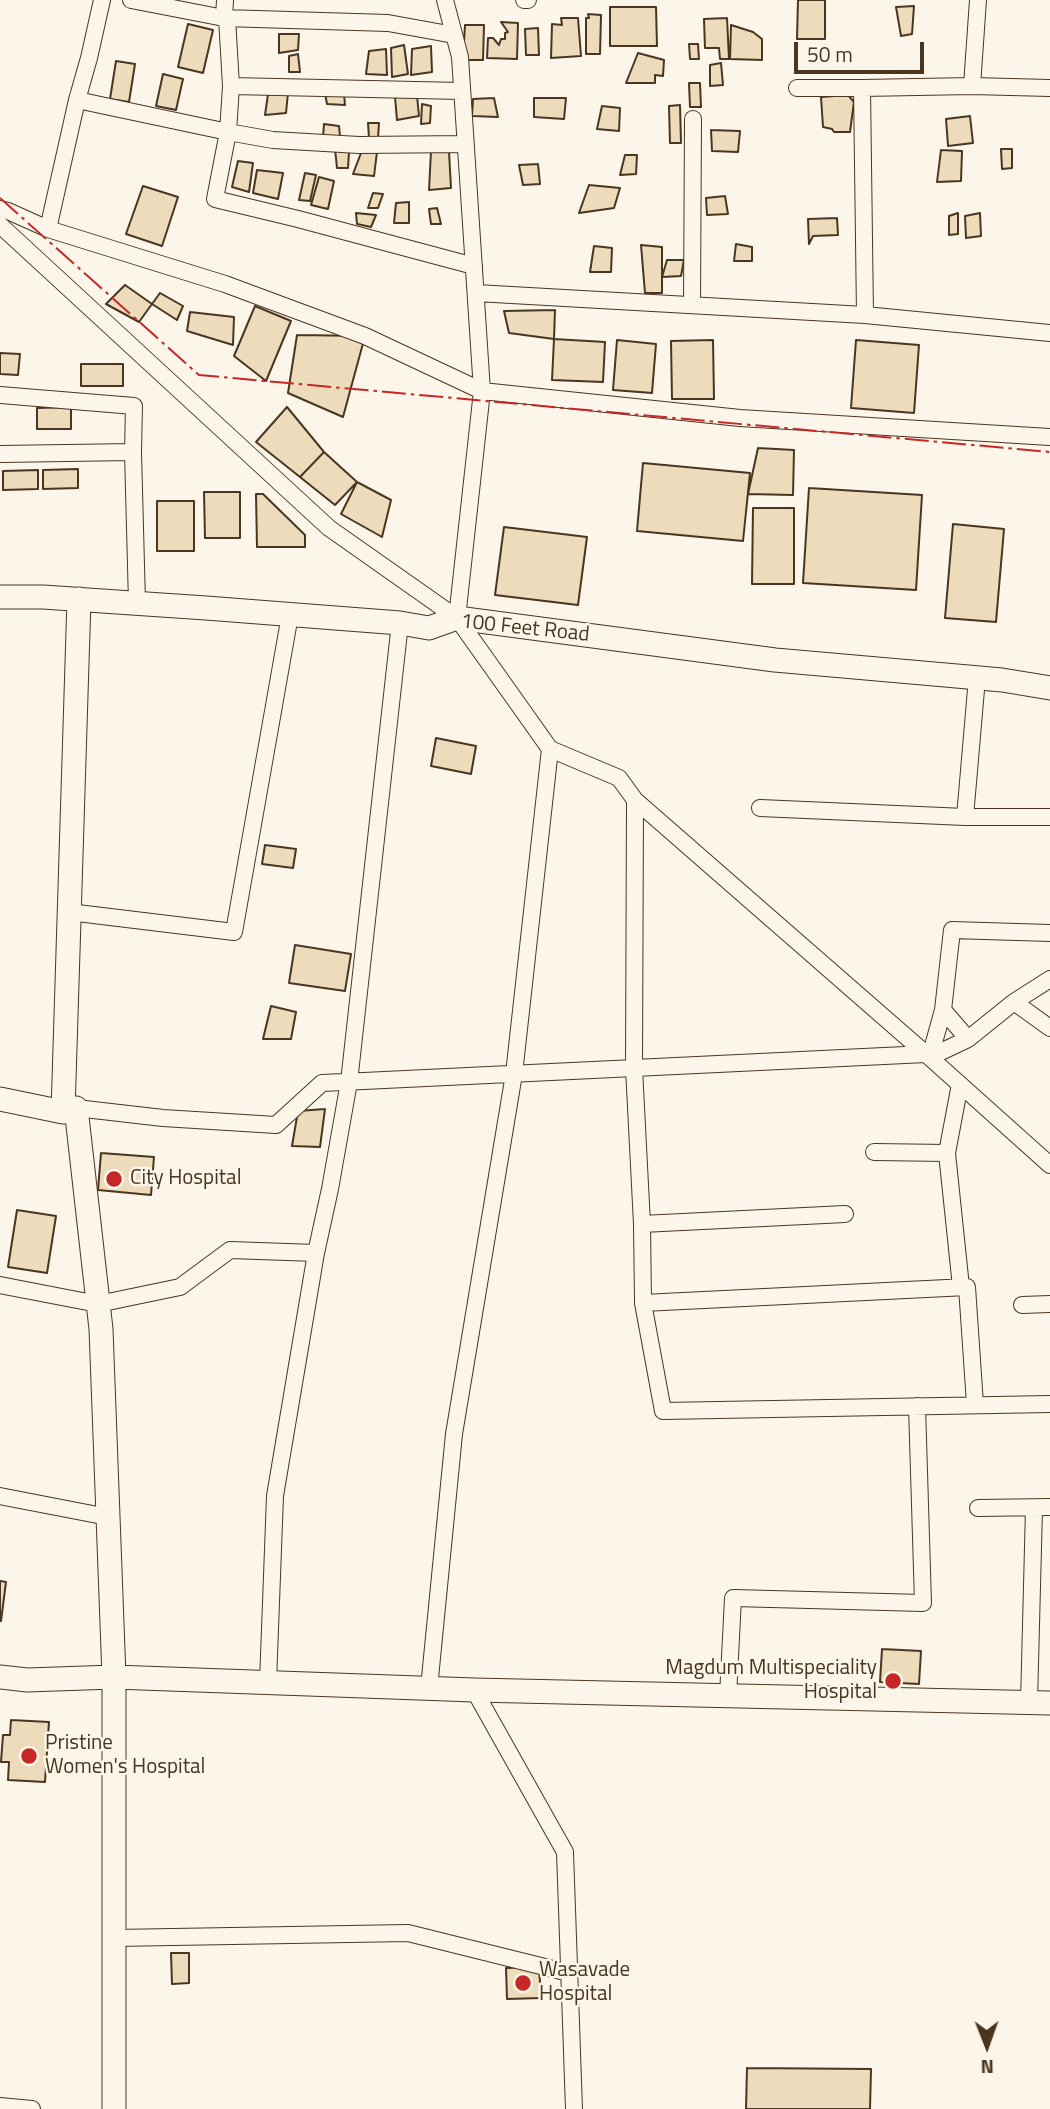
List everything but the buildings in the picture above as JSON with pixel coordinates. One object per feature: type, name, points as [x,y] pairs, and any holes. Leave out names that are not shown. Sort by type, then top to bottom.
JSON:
[{"type":"street","points":[[47,229],[102,0]]},
{"type":"street","points":[[131,0],[225,18],[388,23],[454,35]]},
{"type":"street","points":[[225,0],[231,86],[228,132],[215,199],[474,266]]},
{"type":"street","points":[[445,0],[460,57],[482,391],[457,618]]},
{"type":"street","points":[[972,86],[978,0]]},
{"type":"street","points":[[231,86],[462,90]]},
{"type":"street","points":[[797,88],[1050,88]]},
{"type":"street","points":[[862,88],[865,315]]},
{"type":"street","points":[[77,100],[273,140],[359,145],[466,144]]},
{"type":"street","points":[[692,305],[693,119]]},
{"type":"street","points":[[0,209],[47,229],[237,288],[365,337],[482,391],[740,418],[1050,437]]},
{"type":"street","points":[[0,225],[329,528],[457,618],[550,749],[619,778],[635,800],[1050,1165]]},
{"type":"street","points":[[476,293],[865,315],[1050,333]]},
{"type":"street","points":[[0,395],[134,406],[137,603]]},
{"type":"street","points":[[0,454],[133,452]]},
{"type":"street","name":"100 Feet Road","points":[[0,597],[79,599],[400,622],[429,628],[457,618],[775,660],[977,678],[1050,688]]},
{"type":"street","points":[[79,599],[69,912],[69,1110],[101,1329],[114,1677],[114,2109]]},
{"type":"street","points":[[69,912],[234,932],[290,615]]},
{"type":"street","points":[[268,1682],[275,1496],[316,1253],[349,1082],[400,622]]},
{"type":"street","points":[[965,817],[977,678]]},
{"type":"street","points":[[429,1688],[453,1434],[514,1074],[550,749]]},
{"type":"street","points":[[635,800],[634,1068],[643,1303],[663,1412],[1050,1404]]},
{"type":"street","points":[[760,808],[965,817],[1050,817]]},
{"type":"street","points":[[928,1056],[943,1010],[952,930],[1050,933]]},
{"type":"street","points":[[0,1099],[69,1110],[276,1125],[323,1083],[928,1056],[968,1039],[1014,1002],[1050,979]]},
{"type":"street","points":[[1014,1002],[1050,1028]]},
{"type":"street","points":[[943,1010],[968,1039]]},
{"type":"street","points":[[960,1084],[947,1153],[961,1287]]},
{"type":"street","points":[[874,1152],[947,1153]]},
{"type":"street","points":[[642,1224],[845,1214]]},
{"type":"street","points":[[0,1285],[98,1304],[180,1287],[230,1250],[316,1253]]},
{"type":"street","points":[[643,1303],[967,1287],[975,1404]]},
{"type":"street","points":[[1022,1305],[1050,1304]]},
{"type":"street","points":[[727,1696],[733,1598],[923,1602],[917,1406]]},
{"type":"street","points":[[0,1496],[108,1517]]},
{"type":"street","points":[[0,1677],[27,1680],[114,1677],[474,1690],[1039,1703],[1042,1507],[978,1508]]},
{"type":"street","points":[[474,1690],[565,1852],[574,2109]]},
{"type":"street","points":[[114,1938],[408,1933],[569,1973]]},
{"type":"street","points":[[0,2106],[32,2109]]},
{"type":"power","points":[[0,198],[199,375],[1050,452]]},
{"type":"place","name":"City Hospital","points":[[114,1179]]},
{"type":"place","name":"Magdum Multispeciality Hospital","points":[[893,1681]]},
{"type":"place","name":"Pristine Women's Hospital","points":[[29,1756]]},
{"type":"place","name":"Wasavade Hospital","points":[[523,1983]]}]
